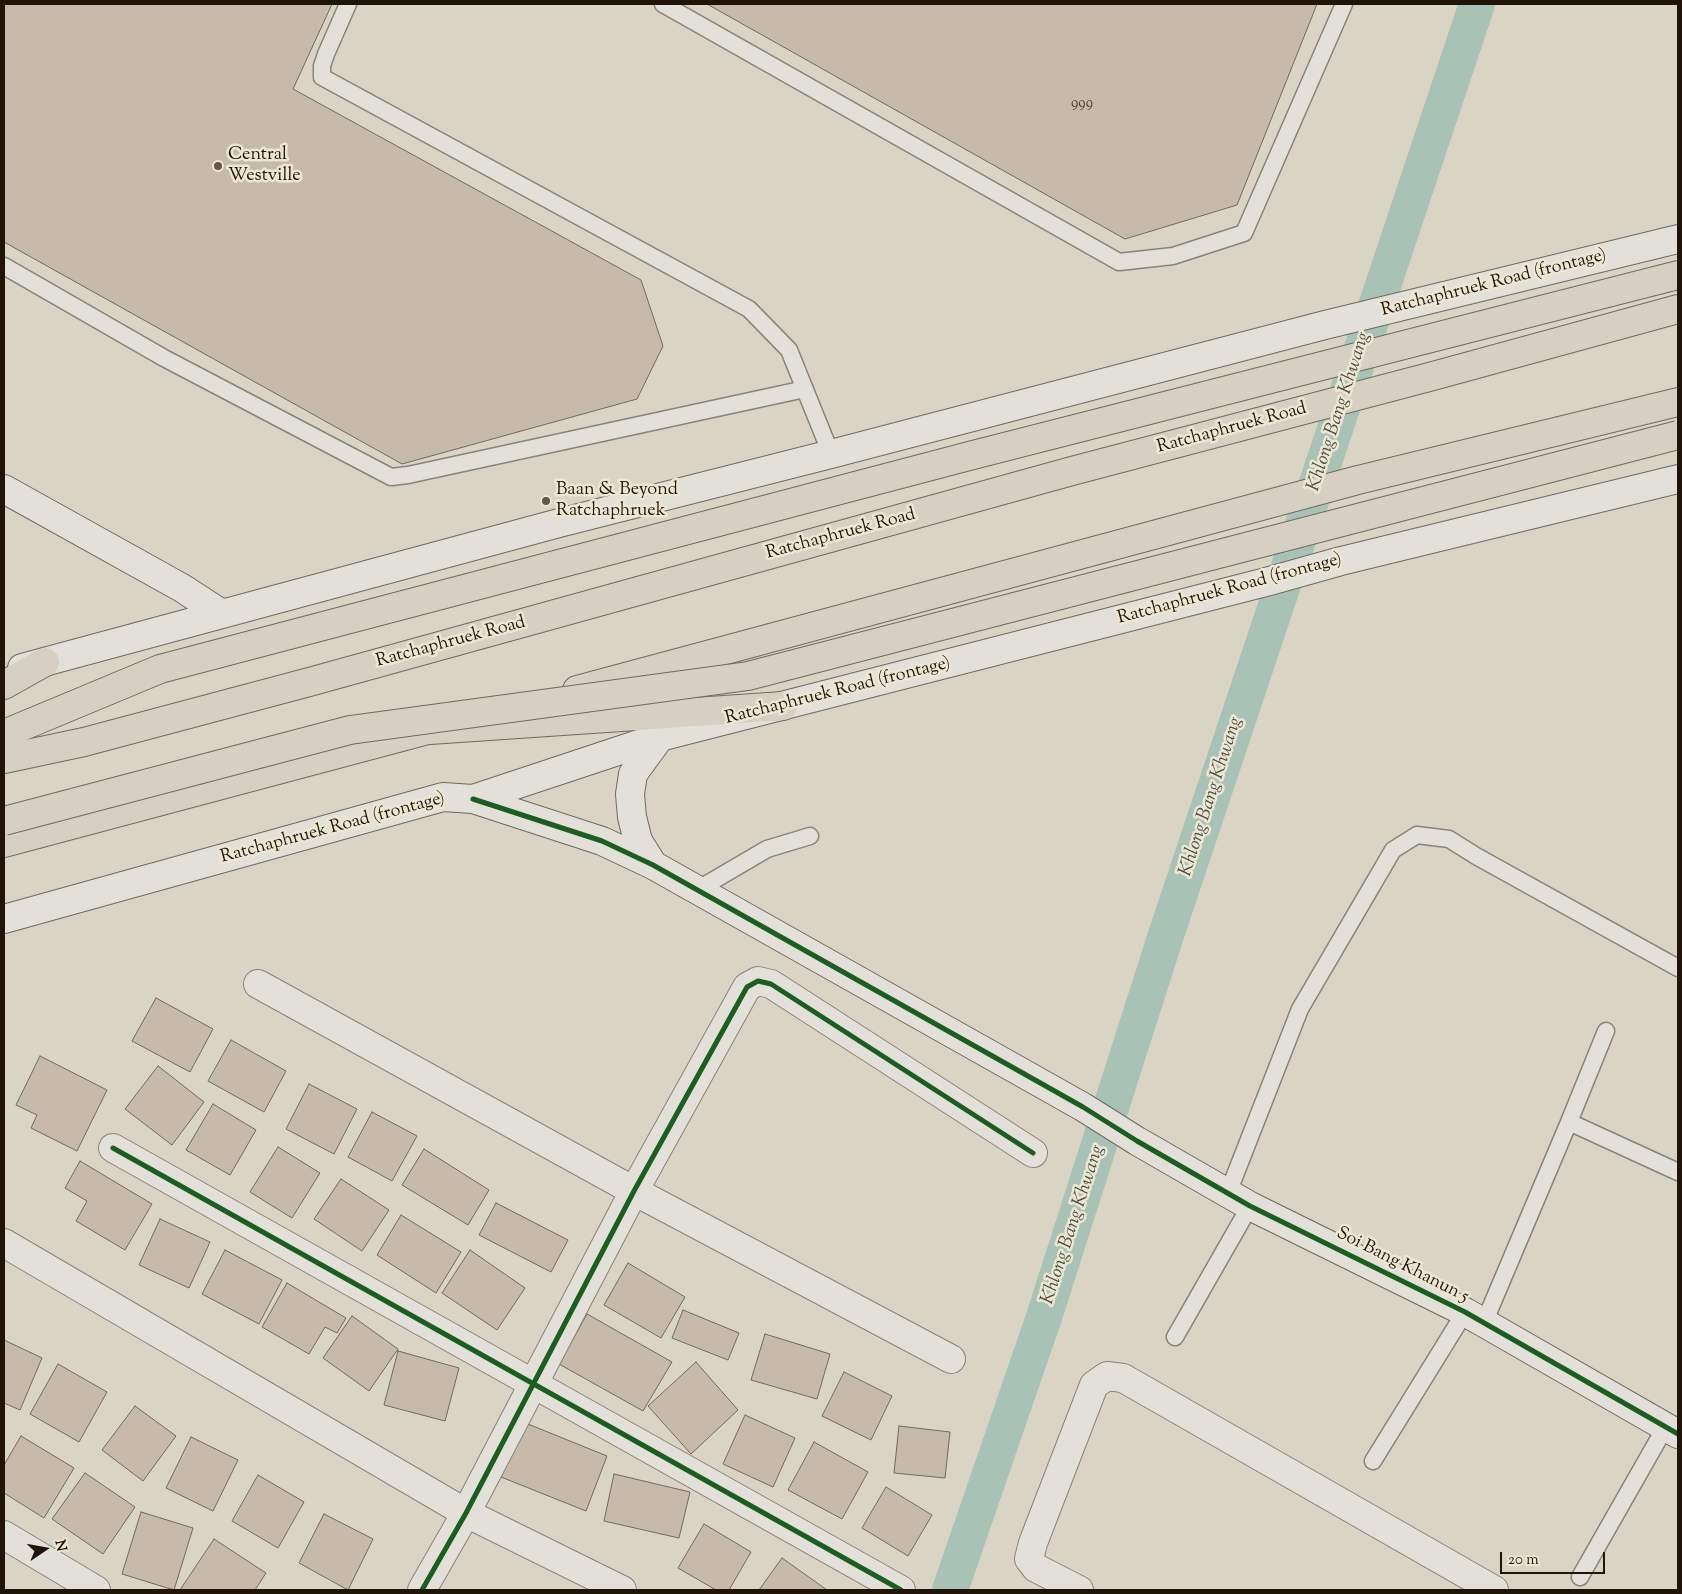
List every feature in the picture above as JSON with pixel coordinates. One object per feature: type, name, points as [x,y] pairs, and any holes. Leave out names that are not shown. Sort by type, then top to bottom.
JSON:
[{"type":"main road","points":[[4,734],[160,669],[993,450],[1678,275]]},
{"type":"main road","name":"Ratchaphruek Road","points":[[4,759],[84,742],[304,683],[1072,471],[1315,408],[1678,309]]},
{"type":"main road","points":[[4,843],[1358,480],[1678,402]]},
{"type":"main road","points":[[4,821],[350,730],[748,676],[1678,435]]},
{"type":"main road","points":[[4,685],[45,662]]},
{"type":"main road","points":[[425,731],[783,706]]},
{"type":"street","name":"Ratchaphruek Road (frontage)","points":[[4,673],[550,525],[1325,325],[1678,239]]},
{"type":"street","name":"Ratchaphruek Road (frontage)","points":[[4,919],[443,797],[473,799],[660,737],[1266,582],[1341,561],[1678,479]]},
{"type":"street","points":[[4,490],[182,588],[222,614]]},
{"type":"street","points":[[653,865],[638,841],[632,817],[630,794],[633,774],[660,737]]},
{"type":"street","name":"Soi Bang Khanun 5","points":[[473,799],[602,841],[653,865],[1084,1107],[1137,1141],[1239,1199],[1474,1318],[1672,1430]]},
{"type":"street","points":[[422,1590],[466,1513],[634,1191],[747,987],[758,981],[772,984],[1032,1152]]},
{"type":"street","points":[[258,984],[634,1191],[951,1359]]},
{"type":"street","points":[[113,1148],[901,1590]]},
{"type":"street","points":[[4,1243],[466,1513],[622,1590]]},
{"type":"street","points":[[1079,1590],[1036,1568],[1028,1559],[1094,1385],[1107,1376],[1123,1378],[1494,1590]]},
{"type":"street","points":[[4,1535],[96,1590]]},
{"type":"lane","points":[[348,4],[326,54],[322,66],[322,77],[749,309],[790,350],[831,454]]},
{"type":"lane","points":[[663,4],[1119,262],[1173,256],[1244,233],[1344,4]]},
{"type":"lane","points":[[4,266],[164,358],[391,477],[408,475],[805,389]]},
{"type":"lane","points":[[697,890],[767,849],[810,836]]},
{"type":"lane","points":[[1175,1337],[1239,1199],[1300,1008],[1393,850],[1417,836],[1449,839],[1476,856],[1678,968]]},
{"type":"lane","points":[[1373,1461],[1474,1318],[1569,1122],[1606,1030]]},
{"type":"lane","points":[[1569,1122],[1678,1172]]},
{"type":"lane","points":[[1580,1577],[1672,1430]]},
{"type":"building","name":"Central Westville","points":[[4,4],[332,4],[293,89],[641,280],[663,346],[637,399],[402,464],[4,242]]},
{"type":"building","points":[[707,4],[1317,4],[1237,205],[1125,239]]},
{"type":"building","points":[[156,998],[213,1029],[190,1072],[132,1041]]},
{"type":"building","points":[[231,1040],[286,1071],[264,1112],[208,1081]]},
{"type":"building","points":[[40,1056],[107,1090],[77,1151],[31,1128],[37,1115],[16,1105]]},
{"type":"building","points":[[158,1066],[204,1102],[172,1145],[125,1109]]},
{"type":"building","points":[[309,1084],[357,1109],[334,1154],[286,1129]]},
{"type":"building","points":[[213,1104],[256,1130],[230,1175],[186,1150]]},
{"type":"building","points":[[372,1112],[417,1136],[392,1181],[348,1157]]},
{"type":"building","points":[[278,1147],[320,1173],[292,1218],[250,1192]]},
{"type":"building","points":[[424,1149],[489,1190],[468,1225],[402,1185]]},
{"type":"building","points":[[80,1161],[152,1204],[125,1250],[76,1221],[87,1201],[65,1188]]},
{"type":"building","points":[[341,1179],[389,1210],[362,1251],[314,1219]]},
{"type":"building","points":[[496,1203],[568,1240],[551,1272],[479,1235]]},
{"type":"building","points":[[401,1215],[461,1252],[436,1293],[377,1255]]},
{"type":"building","points":[[160,1219],[210,1242],[189,1288],[139,1265]]},
{"type":"building","points":[[225,1250],[282,1280],[259,1324],[202,1294]]},
{"type":"building","points":[[470,1250],[525,1288],[497,1330],[442,1293]]},
{"type":"building","points":[[628,1263],[685,1297],[661,1338],[604,1305]]},
{"type":"building","points":[[287,1283],[346,1318],[337,1333],[325,1327],[309,1354],[262,1327]]},
{"type":"building","points":[[683,1310],[739,1333],[728,1360],[672,1338]]},
{"type":"building","points":[[587,1314],[672,1362],[643,1411],[559,1364]]},
{"type":"building","points":[[352,1316],[398,1349],[369,1391],[323,1358]]},
{"type":"building","points":[[765,1334],[830,1354],[817,1399],[751,1380]]},
{"type":"building","points":[[4,1340],[42,1358],[20,1410],[4,1403]]},
{"type":"building","points":[[398,1351],[459,1368],[445,1421],[384,1405]]},
{"type":"building","points":[[696,1362],[738,1410],[691,1454],[648,1406]]},
{"type":"building","points":[[58,1364],[107,1392],[79,1442],[30,1414]]},
{"type":"building","points":[[844,1372],[892,1396],[871,1440],[822,1416]]},
{"type":"building","points":[[135,1406],[176,1436],[143,1481],[102,1450]]},
{"type":"building","points":[[745,1415],[795,1438],[773,1487],[723,1464]]},
{"type":"building","points":[[523,1422],[607,1456],[586,1511],[501,1477]]},
{"type":"building","points":[[899,1426],[950,1432],[945,1478],[894,1473]]},
{"type":"building","points":[[21,1436],[74,1468],[44,1518],[4,1493],[4,1465]]},
{"type":"building","points":[[191,1437],[238,1460],[213,1511],[166,1488]]},
{"type":"building","points":[[814,1442],[868,1472],[842,1519],[788,1490]]},
{"type":"building","points":[[85,1473],[135,1507],[103,1554],[52,1519]]},
{"type":"building","points":[[614,1474],[690,1492],[679,1538],[604,1521]]},
{"type":"building","points":[[258,1475],[304,1502],[278,1548],[232,1521]]},
{"type":"building","points":[[886,1487],[932,1515],[908,1556],[862,1528]]},
{"type":"building","points":[[141,1512],[193,1528],[174,1590],[122,1574]]},
{"type":"building","points":[[324,1514],[373,1539],[348,1590],[299,1563]]},
{"type":"building","points":[[704,1524],[751,1552],[729,1590],[716,1590],[678,1568]]},
{"type":"building","points":[[214,1539],[266,1573],[255,1590],[180,1590]]},
{"type":"building","points":[[782,1558],[827,1590],[759,1590]]},
{"type":"waterway","name":"Khlong Bang Khwang","points":[[950,1590],[1044,1317],[1166,935],[1477,4]]},
{"type":"cycle path","points":[[473,799],[602,841],[653,865],[1083,1107],[1137,1141],[1250,1206],[1465,1312],[1678,1434]]},
{"type":"cycle path","points":[[422,1590],[466,1513],[634,1191],[747,987],[758,981],[771,984],[1033,1153]]},
{"type":"cycle path","points":[[113,1148],[901,1590]]},
{"type":"place","name":"Central Westville","points":[[218,166]]},
{"type":"place","name":"Baan & Beyond Ratchaphruek","points":[[546,501]]}]
